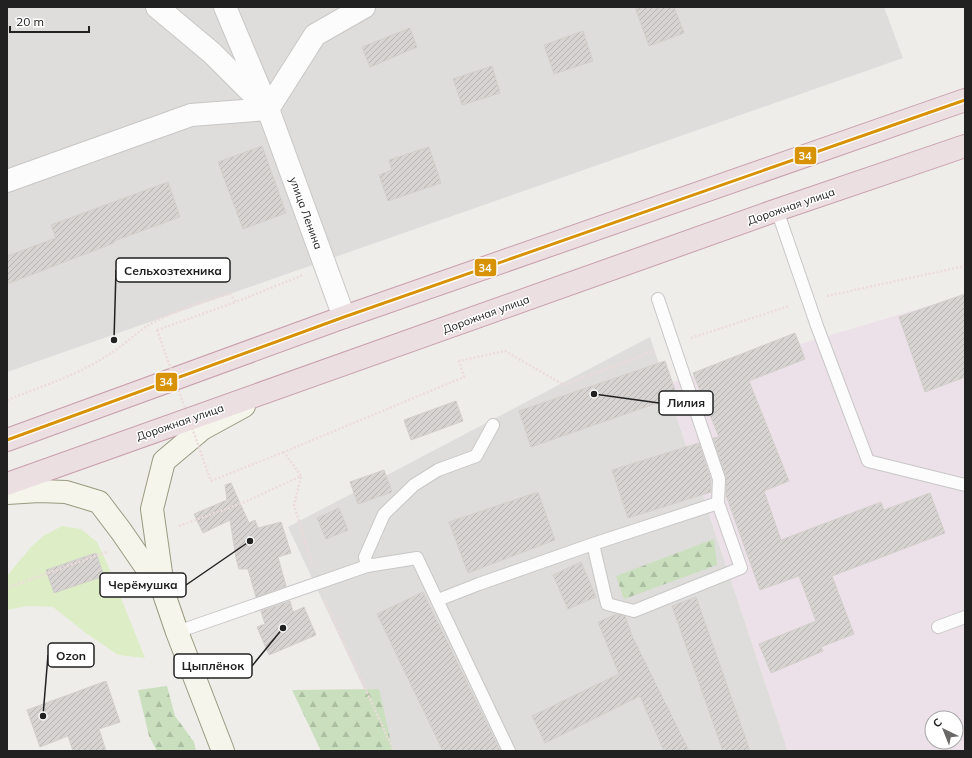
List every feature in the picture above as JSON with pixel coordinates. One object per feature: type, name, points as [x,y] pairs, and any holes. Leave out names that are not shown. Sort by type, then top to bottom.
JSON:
[{"type":"highway","points":[[7,440],[344,317],[965,100]]},
{"type":"highway","name":"Дорожная улица","points":[[7,484],[777,210],[965,146]]},
{"type":"main road","points":[[223,751],[164,594],[152,508],[164,461],[202,429],[274,389]]},
{"type":"main road","points":[[7,493],[39,491],[66,492],[99,502],[121,531],[164,594]]},
{"type":"street","name":"улица Ленина","points":[[157,7],[212,53],[268,109]]},
{"type":"street","name":"улица Ленина","points":[[225,7],[268,109],[344,317]]},
{"type":"street","points":[[7,181],[191,115],[268,109],[315,35],[364,7]]},
{"type":"lane","points":[[777,210],[817,326],[868,461],[965,485]]},
{"type":"lane","points":[[593,544],[607,604],[634,611],[741,568],[718,503],[719,479],[658,299]]},
{"type":"lane","points":[[368,566],[365,557],[384,514],[414,485],[438,470],[476,456],[493,425]]},
{"type":"lane","points":[[438,600],[593,544],[718,503]]},
{"type":"lane","points":[[177,632],[368,566],[417,558],[509,751]]},
{"type":"lane","points":[[938,627],[965,617]]},
{"type":"path","points":[[325,266],[236,302],[157,330],[211,481],[464,377],[459,361],[505,350],[564,385],[673,344],[808,300],[965,266]]},
{"type":"path","points":[[7,400],[80,371],[106,357],[148,326],[165,318],[210,299],[230,294],[236,302]]},
{"type":"path","points":[[284,452],[301,476],[294,505],[317,583],[394,751]]},
{"type":"path","points":[[245,502],[301,476]]},
{"type":"path","points":[[7,588],[29,580]]},
{"type":"shaded area","points":[[7,7],[884,7],[903,58],[7,372]]},
{"type":"shaded area","points":[[965,295],[965,751],[788,751],[666,384]]},
{"type":"shaded area","points":[[650,337],[788,751],[393,751],[288,527]]},
{"type":"green space","points":[[62,526],[81,529],[97,542],[145,658],[118,655],[83,631],[53,607],[28,606],[7,610],[7,576],[30,548],[43,536]]},
{"type":"green space","points":[[714,539],[717,565],[624,599],[616,576]]},
{"type":"green space","points":[[167,686],[175,716],[194,742],[196,751],[157,751],[149,736],[138,690]]},
{"type":"green space","points":[[379,689],[393,751],[321,751],[292,690]]},
{"type":"building","points":[[635,7],[674,7],[684,33],[649,46]]},
{"type":"building","points":[[410,28],[417,47],[370,67],[362,47]]},
{"type":"building","points":[[583,31],[593,61],[554,74],[544,45]]},
{"type":"building","points":[[492,66],[500,93],[462,105],[453,79]]},
{"type":"building","points":[[262,146],[286,213],[243,229],[218,162]]},
{"type":"building","points":[[429,147],[441,183],[388,201],[379,175],[392,170],[389,160]]},
{"type":"building","points":[[168,182],[180,217],[114,241],[114,243],[7,284],[7,256],[56,238],[51,225]]},
{"type":"building","points":[[965,294],[965,377],[925,392],[899,317]]},
{"type":"building","points":[[795,333],[805,359],[749,381],[789,481],[764,491],[781,540],[881,502],[884,510],[930,493],[945,533],[832,576],[854,634],[821,647],[823,651],[771,673],[759,644],[816,621],[799,576],[760,590],[726,495],[726,477],[713,438],[719,437],[693,373]]},
{"type":"building","points":[[665,361],[677,396],[531,447],[519,411]]},
{"type":"building","points":[[456,401],[463,421],[411,440],[404,420]]},
{"type":"building","points":[[699,443],[711,480],[711,492],[628,518],[612,470]]},
{"type":"building","points":[[384,470],[392,492],[358,504],[350,482]]},
{"type":"building","points":[[231,483],[249,523],[255,520],[258,528],[281,522],[291,553],[278,557],[286,586],[256,597],[248,569],[239,569],[230,520],[203,533],[194,514],[227,500],[225,485]]},
{"type":"building","points":[[538,492],[555,540],[468,573],[449,522]]},
{"type":"building","points":[[339,508],[348,530],[326,539],[317,518]]},
{"type":"building","points":[[96,553],[104,576],[54,593],[46,570]]},
{"type":"building","points":[[581,562],[596,597],[568,609],[553,575]]},
{"type":"building","points":[[423,592],[500,751],[443,751],[377,614]]},
{"type":"building","points":[[696,597],[750,751],[723,751],[672,606]]},
{"type":"building","points":[[290,601],[293,612],[304,607],[316,635],[269,655],[257,627],[265,624],[261,611]]},
{"type":"building","points":[[617,614],[625,616],[632,636],[689,751],[664,751],[640,696],[545,743],[532,716],[619,674],[598,622]]},
{"type":"building","points":[[106,681],[120,722],[99,729],[106,751],[73,751],[68,736],[40,747],[27,710]]},
{"type":"transit line","name":"34","points":[[7,440],[344,317],[965,100]]},
{"type":"place","name":"Сельхозтехника","points":[[114,340]]},
{"type":"place","name":"Лилия","points":[[594,394]]},
{"type":"place","name":"Черёмушка","points":[[250,541]]},
{"type":"place","name":"Цыплёнок","points":[[283,628]]},
{"type":"place","name":"Ozon","points":[[43,716]]}]
